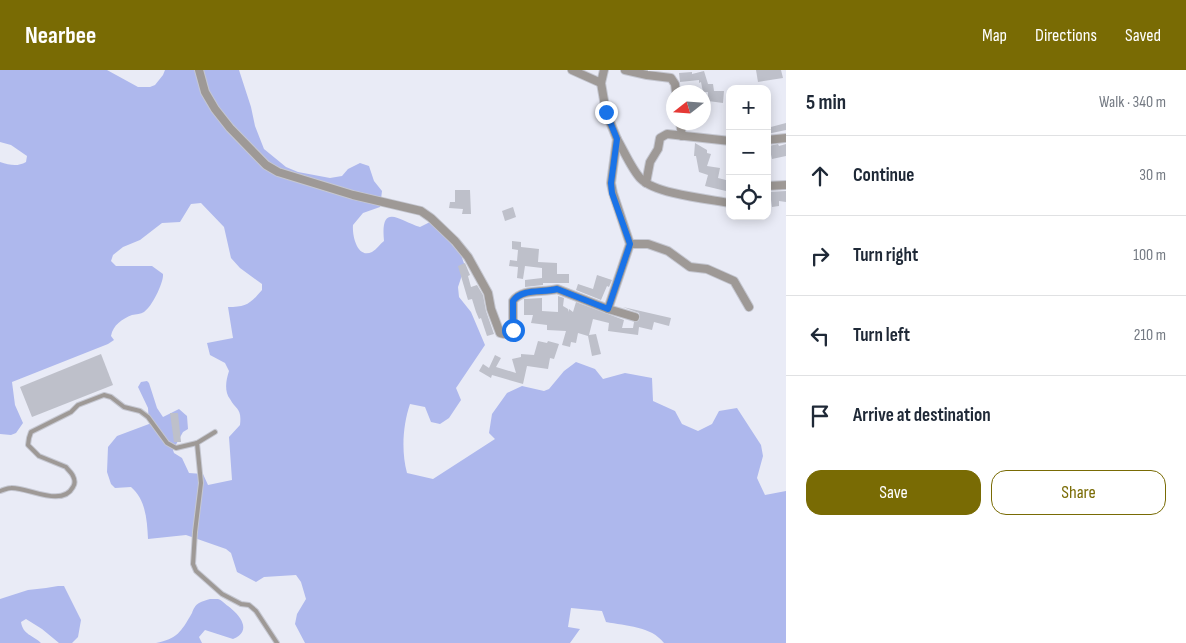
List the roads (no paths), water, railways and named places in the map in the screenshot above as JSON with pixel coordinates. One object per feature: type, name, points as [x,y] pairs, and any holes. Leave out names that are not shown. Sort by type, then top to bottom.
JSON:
[{"type":"street","points":[[199,70],[205,92],[215,109],[230,128],[266,165],[278,172],[353,195],[421,211],[431,218],[455,241],[468,257],[488,293],[491,309],[500,333],[510,334],[513,330],[513,301],[518,295],[529,292],[557,289],[608,309],[635,317]]},
{"type":"street","points":[[572,70],[602,83]]},
{"type":"street","points":[[604,70],[602,83],[606,112],[617,139],[640,178],[658,189],[726,202]]},
{"type":"street","points":[[625,70],[671,78],[675,85]]},
{"type":"street","points":[[681,130],[682,136]]},
{"type":"street","points":[[646,183],[650,162],[658,149],[660,138],[667,134],[726,141]]},
{"type":"street","points":[[771,140],[786,138]]},
{"type":"street","points":[[608,309],[630,244],[612,193],[611,183],[617,139]]},
{"type":"street","points":[[771,186],[786,185]]},
{"type":"street","points":[[630,244],[648,244],[668,251],[690,267],[707,270],[734,281],[749,307]]},
{"type":"lane","points":[[0,491],[9,487],[52,497],[66,494],[72,490],[75,484],[74,476],[70,470],[35,454],[28,445],[29,438],[32,432],[71,412],[78,405],[104,395],[111,397],[124,407],[140,411],[148,416],[167,443],[176,448],[197,443],[215,432]]},
{"type":"lane","points":[[197,443],[201,483],[193,564],[196,570],[222,594],[241,604],[249,605],[256,611],[277,643]]}]
